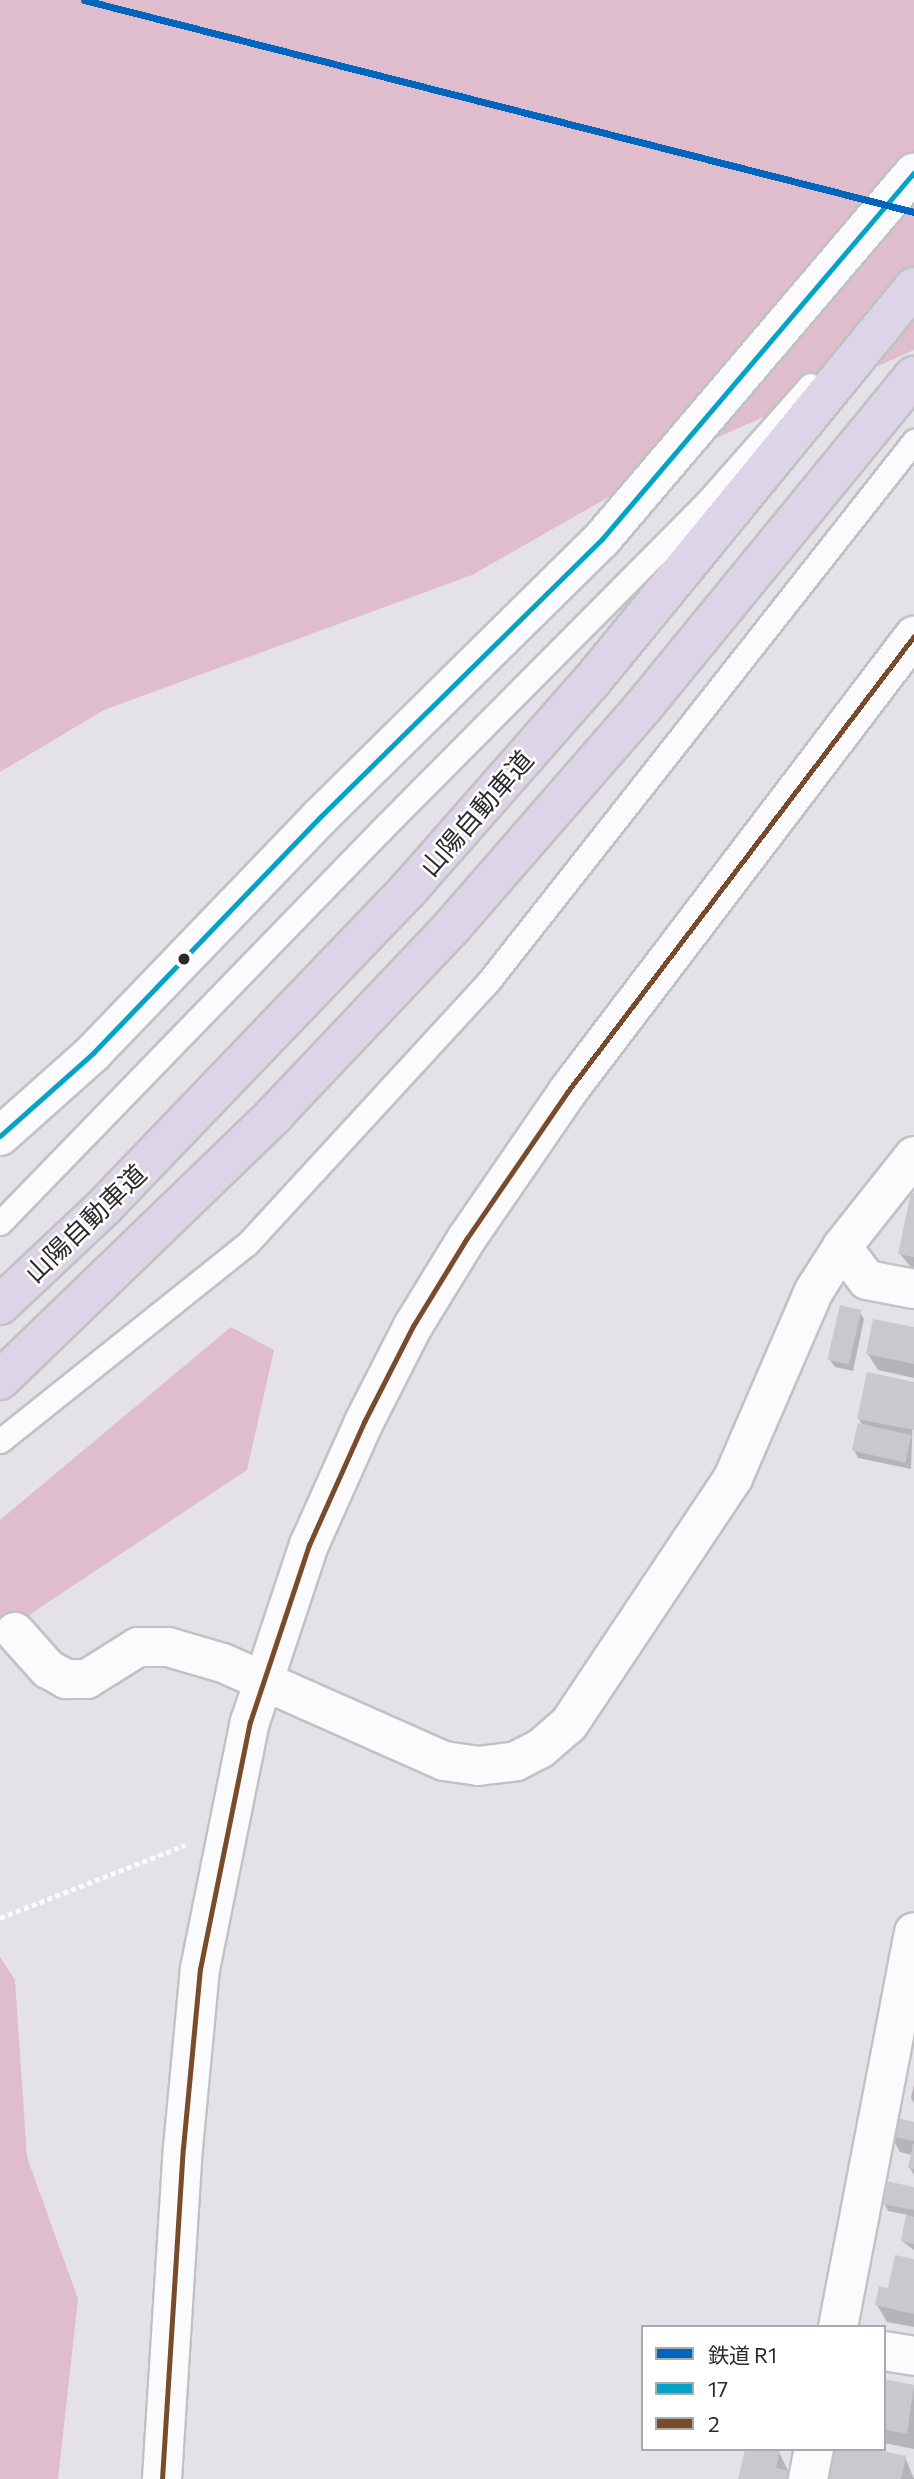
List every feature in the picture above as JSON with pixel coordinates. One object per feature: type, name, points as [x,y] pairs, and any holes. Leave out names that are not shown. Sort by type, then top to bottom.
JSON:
[{"type":"highway","name":"山陽自動車道","points":[[0,1305],[152,1158],[408,890],[591,682],[914,287]]},
{"type":"highway","points":[[0,1380],[256,1133],[451,928],[643,707],[914,376]]},
{"type":"street","points":[[0,1136],[93,1053],[338,799],[602,539],[914,173]]},
{"type":"street","points":[[162,2479],[183,2148],[200,1969],[225,1831],[261,1680],[309,1545],[364,1422],[413,1326],[467,1238],[568,1090],[914,636]]},
{"type":"street","points":[[15,1632],[48,1669],[66,1679],[88,1679],[138,1647],[168,1647],[261,1680],[444,1761],[478,1766],[516,1761],[540,1749],[569,1724],[733,1478],[814,1291],[842,1247],[914,1156]]},
{"type":"street","points":[[842,1247],[867,1280],[914,1289]]},
{"type":"street","points":[[838,2325],[914,1932]]},
{"type":"street","points":[[886,2351],[914,2356]]},
{"type":"street","points":[[808,2479],[814,2451]]},
{"type":"lane","points":[[0,1223],[381,830],[704,505],[914,268]]},
{"type":"lane","points":[[0,1441],[247,1244],[479,992],[914,441]]},
{"type":"path","points":[[0,1918],[225,1831]]},
{"type":"shaded area","points":[[0,0],[914,0],[914,350],[696,447],[472,575],[104,710],[0,772]]},
{"type":"shaded area","points":[[231,1327],[274,1350],[247,1470],[35,1611],[0,1641],[0,1520]]},
{"type":"shaded area","points":[[0,1957],[15,1980],[27,2157],[78,2299],[58,2479],[0,2479]]},
{"type":"building","points":[[911,1193],[914,1193],[914,1257],[898,1254]]},
{"type":"building","points":[[840,1305],[861,1310],[849,1365],[827,1360]]},
{"type":"building","points":[[873,1319],[914,1327],[914,1364],[866,1354]]},
{"type":"building","points":[[867,1372],[914,1382],[914,1430],[857,1419]]},
{"type":"building","points":[[858,1423],[912,1435],[905,1463],[852,1450]]},
{"type":"building","points":[[893,2117],[914,2122],[914,2141],[889,2136]]},
{"type":"building","points":[[914,2144],[914,2169],[908,2168]]},
{"type":"building","points":[[886,2181],[914,2187],[914,2210],[882,2204]]},
{"type":"building","points":[[906,2215],[914,2217],[914,2244],[901,2241]]},
{"type":"building","points":[[895,2255],[914,2259],[914,2314],[875,2305],[879,2286],[888,2288]]},
{"type":"building","points":[[886,2379],[914,2385],[907,2434],[886,2429]]},
{"type":"building","points":[[745,2451],[780,2451],[776,2468],[789,2471],[788,2479],[738,2479]]},
{"type":"building","points":[[829,2451],[883,2451],[906,2456],[901,2479],[822,2479]]},
{"type":"rail line","name":"R1","points":[[84,0],[914,212]]},
{"type":"transit line","name":"17","points":[[0,1136],[93,1053],[319,818],[602,539],[914,173]]},
{"type":"transit line","name":"2","points":[[162,2479],[183,2148],[200,1969],[250,1722],[309,1545],[364,1422],[413,1326],[467,1238],[568,1091],[914,636]]}]
